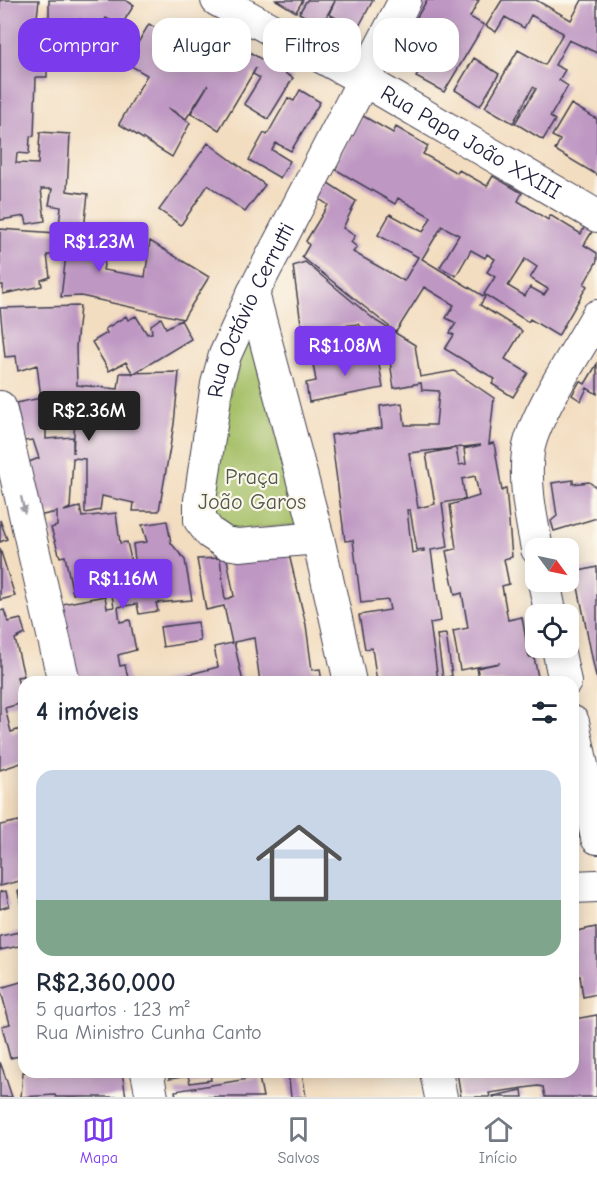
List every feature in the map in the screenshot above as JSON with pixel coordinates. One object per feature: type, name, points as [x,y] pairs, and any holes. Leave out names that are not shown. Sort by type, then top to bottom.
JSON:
[{"type":"street","name":"Rua Papa João XXIII","points":[[217,0],[362,79],[597,216]]},
{"type":"street","name":"Rua Octávio Cerrutti","points":[[318,538],[239,545],[225,543],[210,533],[200,520],[200,500],[217,384],[225,355],[253,293],[405,0]]},
{"type":"street","points":[[253,293],[318,538],[349,676]]},
{"type":"street","points":[[535,538],[529,509],[528,450],[538,423],[597,316]]},
{"type":"street","points":[[0,407],[63,676]]},
{"type":"street","points":[[560,658],[564,676]]},
{"type":"street","points":[[579,751],[597,838]]},
{"type":"street","points":[[579,886],[597,886]]},
{"type":"street","points":[[148,1078],[152,1097]]},
{"type":"street","points":[[437,1078],[441,1097]]},
{"type":"green space","name":"Praça João Garos","points":[[249,326],[300,525],[226,531],[211,501],[216,443]]},
{"type":"building","points":[[0,0],[39,0],[37,17],[49,17],[49,0],[125,0],[134,5],[126,18],[18,18],[18,72],[47,72],[47,77],[36,77],[34,136],[30,137],[29,154],[17,153],[16,163],[38,164],[40,132],[70,134],[67,191],[88,194],[84,229],[59,226],[61,207],[49,205],[52,189],[41,189],[45,221],[27,224],[25,216],[0,220]]},
{"type":"building","points":[[276,0],[303,0],[296,12]]},
{"type":"building","points":[[307,0],[373,0],[361,22],[361,18],[336,18],[329,14],[335,1],[325,18],[307,18],[299,13]]},
{"type":"building","points":[[427,0],[479,0],[470,17],[484,25],[459,67],[459,18],[416,18]]},
{"type":"building","points":[[502,0],[536,0],[571,20],[582,0],[597,0],[597,53],[569,40],[555,65],[565,70],[559,80],[568,86],[550,117],[555,120],[543,140],[515,123],[536,89],[533,87],[513,123],[485,107],[518,50],[545,65],[563,33],[531,15],[524,28],[505,17],[496,32],[486,26]]},
{"type":"building","points":[[149,24],[152,26],[152,72],[251,72],[251,53],[263,60],[263,72],[283,72],[293,78],[268,119],[244,104],[260,78],[253,74],[256,68],[219,130],[191,113],[208,85],[186,119],[168,108],[190,123],[172,157],[119,124],[147,75],[140,71],[140,39]]},
{"type":"building","points":[[474,58],[499,74],[480,106],[455,90]]},
{"type":"building","points":[[419,72],[456,72],[444,92],[416,77]]},
{"type":"building","points":[[300,90],[320,102],[291,151],[276,143],[272,150],[290,161],[280,178],[249,160],[264,133],[267,135],[288,98],[294,101]]},
{"type":"building","points":[[571,104],[597,119],[597,175],[555,150],[560,140],[552,136]]},
{"type":"building","points":[[363,116],[393,133],[396,127],[428,146],[423,154],[457,173],[459,170],[487,186],[493,176],[522,193],[518,201],[548,220],[550,215],[581,234],[585,226],[593,230],[584,245],[597,253],[597,261],[584,284],[587,286],[558,336],[530,319],[528,322],[484,294],[495,277],[487,272],[495,259],[487,254],[485,258],[471,250],[456,276],[440,267],[459,235],[442,226],[422,259],[485,297],[480,305],[522,331],[505,359],[528,373],[513,397],[492,384],[495,379],[445,349],[454,335],[450,333],[456,323],[446,318],[454,305],[424,287],[396,332],[302,257],[309,245],[306,241],[328,205],[312,194],[322,179],[356,201],[343,228],[355,236],[351,242],[357,247],[353,252],[404,281],[418,257],[378,235],[390,214],[423,232],[431,217],[398,198],[395,204],[333,168]],"holes":[[[525,259],[537,267],[530,278],[548,289],[544,295],[530,287],[525,296],[508,286]]]},
{"type":"building","points":[[208,143],[265,185],[245,212],[208,185],[181,225],[159,210]]},
{"type":"building","points":[[0,229],[85,235],[84,252],[106,255],[103,270],[145,277],[150,241],[209,277],[183,319],[81,296],[61,297],[66,255],[47,255],[50,277],[41,280],[42,286],[3,294],[3,285],[0,285]]},
{"type":"building","points":[[305,262],[376,321],[415,345],[420,377],[454,371],[494,398],[489,444],[494,443],[502,491],[506,488],[512,557],[504,559],[509,584],[502,586],[508,620],[522,617],[525,658],[534,658],[538,676],[479,676],[477,668],[500,663],[460,670],[453,631],[468,628],[462,593],[455,595],[446,551],[456,549],[450,505],[479,496],[475,476],[462,479],[465,499],[442,503],[448,547],[431,550],[441,621],[430,623],[437,676],[376,676],[372,648],[365,649],[359,615],[390,610],[388,600],[361,603],[353,540],[345,541],[331,435],[382,428],[380,406],[402,403],[405,425],[436,425],[439,391],[422,390],[421,383],[394,388],[388,349],[358,324],[302,331],[293,266]],"holes":[[[481,445],[464,449],[466,464],[459,465],[456,448],[426,454],[435,504],[418,508],[409,453]],[[407,510],[410,510],[417,550],[424,549],[424,551],[412,553]]]},
{"type":"building","points":[[80,306],[76,347],[77,385],[118,389],[120,373],[179,372],[174,424],[159,511],[133,511],[134,503],[102,496],[100,510],[85,513],[85,459],[73,458],[70,508],[64,511],[80,507],[82,517],[116,513],[120,543],[127,542],[136,581],[73,594],[65,556],[60,557],[51,528],[57,526],[57,512],[38,516],[29,462],[39,458],[33,440],[24,441],[16,403],[41,398],[37,365],[18,371],[16,356],[5,357],[0,308]],"holes":[[[74,414],[73,453],[73,437],[46,439],[46,419]]]},
{"type":"building","points":[[126,316],[128,320],[136,316],[147,334],[152,333],[151,325],[161,318],[166,328],[181,320],[191,339],[133,374],[126,362],[109,371],[92,342],[107,333],[105,329]]},
{"type":"building","points":[[377,352],[383,388],[309,402],[306,383],[316,381],[313,364]]},
{"type":"building","points":[[597,364],[597,394],[587,388],[581,401],[572,395],[580,381],[585,384]]},
{"type":"building","points":[[573,480],[573,484],[589,482],[597,488],[597,518],[554,531],[551,521],[557,516],[552,483]]},
{"type":"building","points":[[0,520],[7,539],[0,542]]},
{"type":"building","points":[[167,521],[171,543],[185,560],[192,600],[156,603],[158,611],[139,614],[137,604],[118,607],[120,622],[130,620],[136,650],[118,655],[120,666],[125,665],[128,676],[72,676],[57,605],[105,596],[107,608],[114,607],[111,589],[138,584],[133,544],[147,542],[142,525]]},
{"type":"building","points":[[287,546],[306,625],[312,670],[320,669],[321,676],[259,676],[254,638],[234,642],[242,676],[183,676],[218,667],[214,647],[232,643],[224,606],[206,610],[197,559],[220,558],[225,600],[234,596],[227,559]]},
{"type":"building","points":[[0,549],[15,596],[0,600]]},
{"type":"building","points":[[597,567],[597,677],[579,592],[579,571]]},
{"type":"building","points":[[4,610],[8,622],[21,619],[25,634],[15,639],[24,676],[17,677],[18,704],[5,708],[11,732],[18,730],[18,764],[0,770],[0,611]]},
{"type":"building","points":[[198,622],[200,641],[163,647],[160,627]]},
{"type":"building","points":[[446,634],[452,676],[443,676],[437,635]]},
{"type":"building","points":[[18,821],[18,882],[0,886],[0,825]]},
{"type":"building","points":[[6,891],[9,906],[0,909],[0,892]]},
{"type":"building","points":[[596,927],[597,994],[583,997],[579,931]]},
{"type":"building","points":[[18,932],[18,946],[0,950],[0,936]]},
{"type":"building","points":[[18,983],[18,1056],[10,1058],[2,1026],[10,1024],[0,988]]},
{"type":"building","points":[[597,1015],[597,1097],[545,1097],[543,1087],[538,1086],[489,1093],[490,1097],[461,1097],[458,1078],[579,1078],[579,1018]]},
{"type":"building","points":[[0,1062],[4,1073],[12,1097],[0,1097]]},
{"type":"building","points":[[23,1078],[123,1078],[126,1097],[56,1097],[55,1095],[21,1097]]},
{"type":"building","points":[[189,1078],[211,1078],[211,1080],[190,1083]]},
{"type":"building","points":[[259,1078],[263,1097],[176,1097],[175,1091]]},
{"type":"building","points":[[289,1078],[303,1078],[306,1097],[291,1097]]},
{"type":"building","points":[[522,1090],[523,1097],[493,1097],[493,1096]]}]
